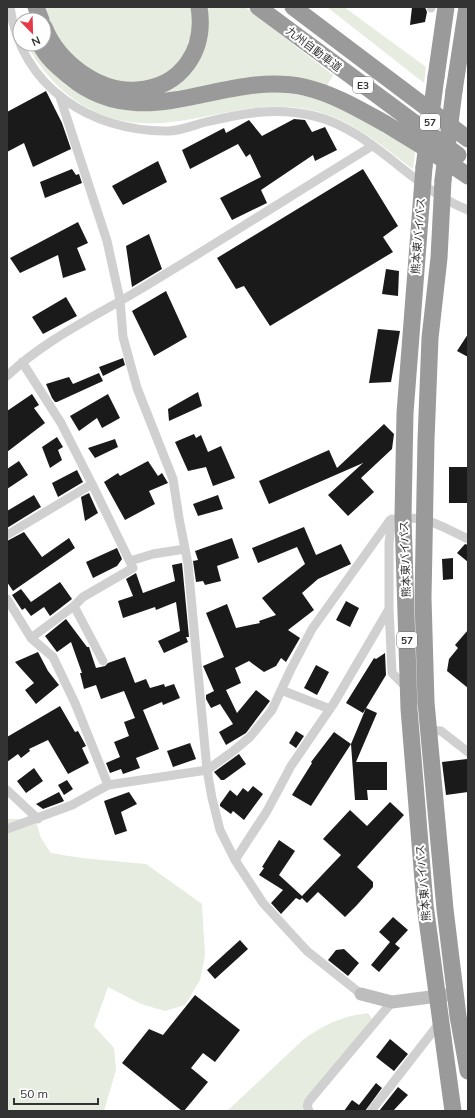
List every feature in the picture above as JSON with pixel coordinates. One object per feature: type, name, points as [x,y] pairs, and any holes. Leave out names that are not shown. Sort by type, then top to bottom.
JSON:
[{"type":"highway","points":[[52,42],[56,50],[81,73],[98,82],[118,89],[136,90],[157,86],[168,80],[186,66],[198,44],[201,30],[199,7]]},
{"type":"highway","name":"九州自動車道","points":[[258,7],[468,162]]},
{"type":"highway","name":"九州自動車道","points":[[293,7],[468,139]]},
{"type":"highway","points":[[302,7],[323,29]]},
{"type":"highway","name":"熊本東バイパス","points":[[436,7],[436,77],[423,176],[398,518],[408,689],[425,905],[440,1021],[454,1111]]},
{"type":"highway","name":"熊本東バイパス","points":[[467,7],[454,91],[442,188],[439,258],[430,338],[424,518],[423,605],[428,730],[444,909],[455,994],[463,1016],[468,1071]]},
{"type":"highway","points":[[46,52],[54,64],[83,88],[125,102],[150,104],[268,84],[303,87],[340,98],[434,152],[468,176]]},
{"type":"street","points":[[10,7],[21,48],[31,66],[46,84],[60,96],[107,122],[123,127],[169,131],[240,114],[278,110],[314,116],[339,125],[423,176],[442,188],[453,204],[468,210]]},
{"type":"street","points":[[60,96],[107,241],[120,300],[123,337],[137,388],[173,478],[188,564],[207,770],[220,830],[236,860],[263,903],[279,922],[307,951],[361,994],[392,1002],[455,994]]},
{"type":"street","points":[[7,376],[22,362],[61,334],[120,300],[372,146]]},
{"type":"street","points":[[22,362],[61,423],[133,568],[83,597],[74,606],[31,638]]},
{"type":"street","points":[[7,534],[92,484]]},
{"type":"street","points":[[398,518],[389,543],[389,609],[392,673],[408,689]]},
{"type":"street","points":[[7,829],[72,805],[108,786],[207,770],[250,737],[272,710],[312,629],[372,542],[390,520],[398,518],[424,518],[468,539]]},
{"type":"street","points":[[130,561],[153,554],[185,549]]},
{"type":"street","points":[[7,599],[31,638],[53,657],[75,702],[108,786]]},
{"type":"street","points":[[74,606],[103,661]]},
{"type":"street","points":[[236,860],[268,811],[291,766],[330,709],[389,609]]},
{"type":"street","points":[[281,690],[330,709]]},
{"type":"street","points":[[428,730],[441,731],[468,752]]},
{"type":"street","points":[[7,790],[38,818]]},
{"type":"street","points":[[309,1111],[306,1106],[309,1101],[392,1002]]},
{"type":"street","points":[[371,1111],[440,1021],[463,1016]]},
{"type":"shaded area","points":[[43,7],[191,7],[194,28],[178,63],[165,75],[149,81],[132,83],[114,81],[96,75],[80,65],[67,53],[56,37],[52,27],[52,12],[45,12]]},
{"type":"shaded area","points":[[205,7],[245,7],[333,75],[327,86],[219,85],[154,94],[171,87]]},
{"type":"shaded area","points":[[327,7],[344,7],[426,67],[424,83]]},
{"type":"shaded area","points":[[31,52],[37,52],[48,68],[65,85],[90,100],[125,110],[153,111],[177,108],[257,90],[312,96],[364,118],[415,152],[413,169],[377,142],[352,126],[339,119],[311,110],[282,107],[253,108],[170,122],[143,123],[116,119],[88,108],[68,95],[52,80]]},
{"type":"shaded area","points":[[7,819],[35,819],[41,838],[51,853],[81,858],[146,864],[202,904],[205,955],[200,980],[185,1005],[165,1011],[141,1004],[108,987],[94,1026],[114,1048],[116,1070],[104,1111],[7,1111]]},
{"type":"shaded area","points":[[368,1013],[372,1019],[368,1026],[302,1105],[303,1111],[227,1111],[304,1039],[319,1029],[334,1022],[350,1016]]},
{"type":"building","points":[[412,7],[425,7],[427,12],[425,22],[410,25]]},
{"type":"building","points":[[46,91],[62,123],[71,149],[33,167],[24,143],[7,152],[7,112]]},
{"type":"building","points":[[294,119],[305,120],[312,132],[325,127],[337,150],[315,161],[313,155],[261,190],[267,203],[232,220],[220,198],[261,177],[250,154],[246,157],[238,144],[190,169],[182,150],[224,128],[226,133],[249,120],[262,136]]},
{"type":"building","points":[[158,161],[167,182],[123,205],[112,186]]},
{"type":"building","points":[[72,169],[76,175],[79,174],[82,183],[45,198],[40,182]]},
{"type":"building","points":[[363,169],[398,226],[383,237],[393,252],[270,326],[244,286],[236,289],[217,258]]},
{"type":"building","points":[[78,222],[88,243],[77,248],[86,270],[63,278],[58,255],[20,273],[10,258]]},
{"type":"building","points":[[149,234],[162,269],[132,287],[126,246]]},
{"type":"building","points":[[386,269],[399,271],[398,296],[382,294]]},
{"type":"building","points":[[166,291],[187,337],[154,356],[132,311]]},
{"type":"building","points":[[66,297],[77,316],[43,334],[32,317]]},
{"type":"building","points":[[378,329],[400,331],[391,382],[369,383]]},
{"type":"building","points":[[468,334],[468,357],[457,351]]},
{"type":"building","points":[[123,358],[125,365],[103,376],[99,367]]},
{"type":"building","points":[[99,373],[103,381],[57,402],[55,402],[52,398],[46,384],[69,377],[73,384]]},
{"type":"building","points":[[198,392],[202,406],[169,421],[168,409]]},
{"type":"building","points":[[32,394],[39,405],[34,408],[45,423],[7,452],[7,411]]},
{"type":"building","points":[[108,394],[120,418],[102,428],[97,418],[79,431],[70,416]]},
{"type":"building","points":[[384,424],[394,434],[392,449],[361,478],[374,492],[348,516],[328,495],[363,463],[269,504],[259,481],[329,450],[337,468]]},
{"type":"building","points":[[194,434],[196,438],[201,435],[208,452],[221,446],[235,478],[213,486],[206,467],[188,471],[175,442]]},
{"type":"building","points":[[57,437],[63,447],[58,450],[62,460],[50,468],[42,447]]},
{"type":"building","points":[[115,439],[118,447],[95,458],[88,448]]},
{"type":"building","points":[[19,461],[28,475],[7,489],[7,469]]},
{"type":"building","points":[[148,461],[158,476],[162,473],[168,483],[149,491],[155,504],[125,520],[104,482],[118,473],[120,476]]},
{"type":"building","points":[[449,467],[468,467],[468,503],[449,503]]},
{"type":"building","points":[[77,470],[83,482],[58,497],[52,483]]},
{"type":"building","points":[[89,493],[98,513],[85,521],[81,497]]},
{"type":"building","points":[[34,495],[41,507],[7,528],[7,511]]},
{"type":"building","points":[[218,495],[223,509],[198,516],[193,504]]},
{"type":"building","points":[[304,527],[316,555],[341,544],[351,564],[318,579],[302,593],[314,610],[288,630],[300,638],[286,662],[281,658],[276,666],[264,672],[249,661],[235,668],[241,683],[226,690],[237,713],[256,690],[270,701],[246,733],[226,745],[219,732],[233,724],[220,704],[211,708],[206,699],[206,695],[214,691],[203,666],[224,657],[206,613],[227,604],[236,628],[260,623],[259,621],[276,615],[262,598],[305,564],[297,547],[258,563],[252,548]]},
{"type":"building","points":[[24,532],[42,557],[69,538],[75,548],[13,591],[7,582],[7,541]]},
{"type":"building","points":[[232,538],[239,558],[217,566],[221,581],[205,585],[203,581],[196,582],[193,561],[198,560],[195,551]]},
{"type":"building","points":[[465,544],[468,545],[468,562],[457,553]]},
{"type":"building","points":[[117,548],[122,559],[117,566],[93,578],[86,562]]},
{"type":"building","points":[[453,558],[453,579],[443,580],[442,559]]},
{"type":"building","points":[[182,563],[189,637],[186,637],[188,642],[164,653],[158,641],[180,631],[176,602],[156,610],[155,607],[123,618],[118,601],[133,596],[126,579],[136,573],[143,593],[175,581],[172,565]]},
{"type":"building","points":[[60,582],[72,599],[50,616],[44,607],[31,616],[25,608],[22,610],[12,595],[21,589],[31,602]]},
{"type":"building","points":[[346,601],[359,608],[350,627],[336,620]]},
{"type":"building","points":[[66,619],[87,647],[89,647],[96,668],[105,666],[108,663],[125,657],[135,683],[146,679],[150,688],[164,684],[165,687],[174,684],[180,698],[163,705],[162,702],[143,710],[159,749],[136,758],[140,768],[123,774],[121,769],[110,773],[106,763],[120,757],[114,742],[129,736],[124,722],[135,718],[124,691],[101,699],[96,685],[84,689],[80,673],[82,673],[71,642],[57,652],[45,636]]},
{"type":"building","points":[[468,630],[468,688],[447,671],[449,659],[458,648],[455,645]]},
{"type":"building","points":[[38,652],[48,671],[59,685],[36,704],[25,690],[34,683],[15,662]]},
{"type":"building","points":[[385,653],[386,675],[363,713],[346,703],[374,658],[376,659]]},
{"type":"building","points":[[316,665],[329,672],[317,695],[304,688]]},
{"type":"building","points":[[60,706],[75,732],[78,731],[85,744],[86,746],[82,748],[89,763],[68,774],[48,740],[29,749],[30,751],[21,758],[18,754],[7,762],[7,737]]},
{"type":"building","points":[[366,708],[377,713],[356,762],[387,762],[387,790],[367,790],[368,800],[355,800],[351,744]]},
{"type":"building","points":[[296,731],[304,736],[296,748],[289,743]]},
{"type":"building","points":[[334,732],[351,744],[311,806],[292,795],[312,763],[311,762]]},
{"type":"building","points":[[190,743],[196,759],[173,767],[167,751]]},
{"type":"building","points":[[239,754],[246,764],[224,780],[221,780],[214,772]]},
{"type":"building","points":[[467,759],[468,792],[446,795],[442,762]]},
{"type":"building","points":[[34,768],[43,781],[26,793],[17,781]]},
{"type":"building","points":[[67,780],[73,789],[64,795],[58,785]]},
{"type":"building","points":[[253,786],[263,794],[244,820],[233,811],[231,814],[220,806],[230,790],[237,796],[243,788],[248,792]]},
{"type":"building","points":[[59,792],[64,801],[43,809],[36,804]]},
{"type":"building","points":[[129,792],[137,804],[121,812],[127,831],[115,835],[104,801]]},
{"type":"building","points":[[390,802],[404,815],[357,867],[373,882],[373,887],[357,905],[345,917],[318,892],[307,903],[302,898],[300,900],[296,898],[281,914],[271,903],[283,890],[259,875],[264,868],[262,867],[279,840],[295,851],[279,875],[302,896],[341,855],[323,839],[350,810],[367,826]]},
{"type":"building","points":[[393,917],[408,930],[395,944],[400,948],[379,972],[371,965],[390,942],[379,932]]},
{"type":"building","points":[[240,940],[248,949],[215,979],[207,970]]},
{"type":"building","points":[[344,949],[359,963],[348,976],[328,960],[336,950]]},
{"type":"building","points":[[195,995],[240,1030],[215,1062],[203,1053],[191,1068],[208,1082],[184,1111],[182,1111],[122,1063],[149,1029],[163,1035]]},
{"type":"building","points":[[390,1039],[408,1054],[394,1071],[376,1057]]},
{"type":"building","points":[[376,1083],[382,1088],[365,1111],[344,1111],[352,1100],[359,1105]]},
{"type":"building","points":[[398,1087],[408,1095],[393,1111],[379,1111]]}]
